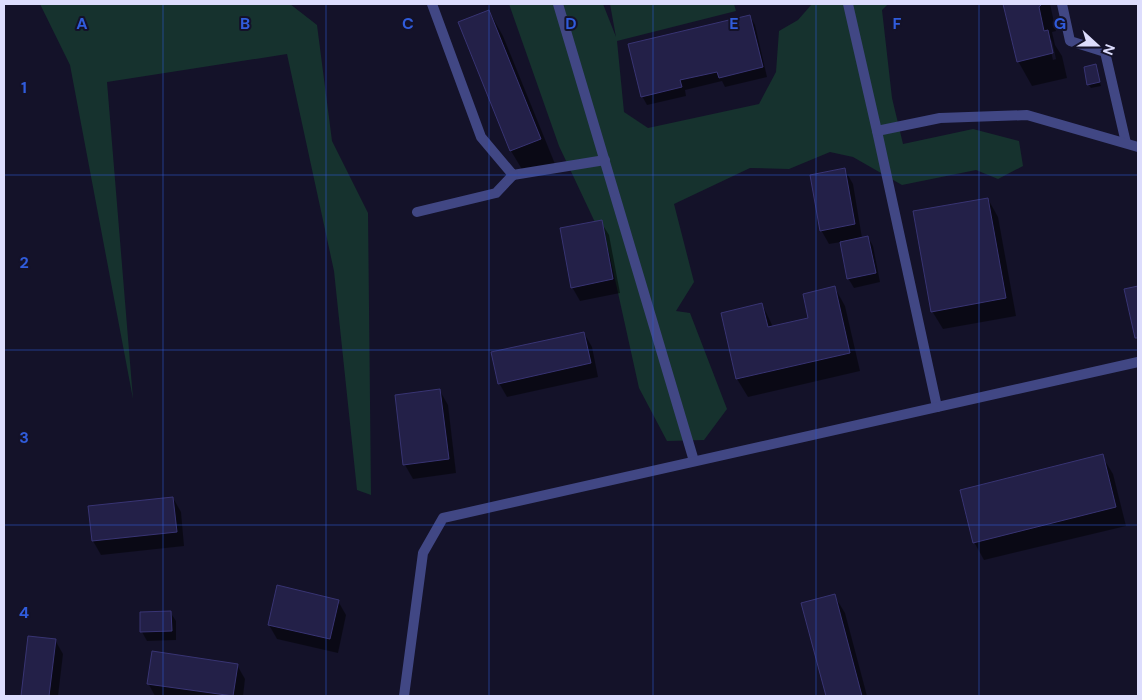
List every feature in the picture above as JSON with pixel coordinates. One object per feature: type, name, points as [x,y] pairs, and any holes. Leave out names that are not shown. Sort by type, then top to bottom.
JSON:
[{"type":"street","points":[[432,4],[481,137],[512,175]]},
{"type":"street","points":[[558,4],[694,461]]},
{"type":"street","points":[[848,4],[937,407]]},
{"type":"street","points":[[1062,4],[1070,41],[1105,52],[1126,143]]},
{"type":"street","points":[[877,131],[940,118],[1027,115],[1138,147]]},
{"type":"street","points":[[417,212],[496,193],[512,175],[605,160]]},
{"type":"street","points":[[404,696],[423,553],[443,518],[1138,362]]},
{"type":"green space","points":[[40,4],[290,4],[317,25],[332,141],[368,213],[371,495],[357,490],[334,271],[287,54],[107,82],[133,399],[70,65]]},
{"type":"green space","points":[[509,4],[603,4],[616,37],[610,4],[734,4],[736,11],[617,41],[624,112],[648,128],[759,104],[776,72],[779,31],[798,20],[812,4],[888,4],[882,10],[892,98],[903,144],[973,129],[1019,141],[1023,166],[998,179],[976,170],[902,185],[853,157],[830,152],[789,169],[750,168],[674,204],[694,282],[676,311],[690,313],[727,409],[704,440],[667,441],[639,388],[609,252],[559,146]]},
{"type":"building","points":[[1003,4],[1042,4],[1039,7],[1044,31],[1048,30],[1053,53],[1017,62]]},
{"type":"building","points":[[489,10],[541,139],[510,151],[458,22]]},
{"type":"building","points":[[750,15],[763,67],[719,78],[717,72],[680,80],[682,87],[641,97],[628,44]]},
{"type":"building","points":[[1096,64],[1100,82],[1087,85],[1084,67]]},
{"type":"building","points":[[845,168],[855,224],[820,231],[810,175]]},
{"type":"building","points":[[988,198],[1006,298],[931,312],[913,211]]},
{"type":"building","points":[[602,220],[613,279],[571,288],[560,228]]},
{"type":"building","points":[[868,236],[876,273],[847,279],[840,242]]},
{"type":"building","points":[[835,286],[850,353],[736,379],[721,313],[762,303],[768,327],[808,318],[803,294]]},
{"type":"building","points":[[1138,286],[1138,338],[1135,338],[1124,289]]},
{"type":"building","points":[[584,332],[591,363],[498,384],[491,352]]},
{"type":"building","points":[[440,389],[449,459],[403,465],[395,395]]},
{"type":"building","points":[[1103,454],[1116,507],[973,543],[960,490]]},
{"type":"building","points":[[173,497],[177,532],[92,541],[88,506]]},
{"type":"building","points":[[277,585],[339,600],[330,639],[268,625]]},
{"type":"building","points":[[835,594],[862,696],[826,696],[801,603]]},
{"type":"building","points":[[171,611],[172,631],[140,632],[140,612]]},
{"type":"building","points":[[28,636],[56,639],[49,696],[21,696]]},
{"type":"building","points":[[152,651],[238,664],[233,696],[147,684]]}]
